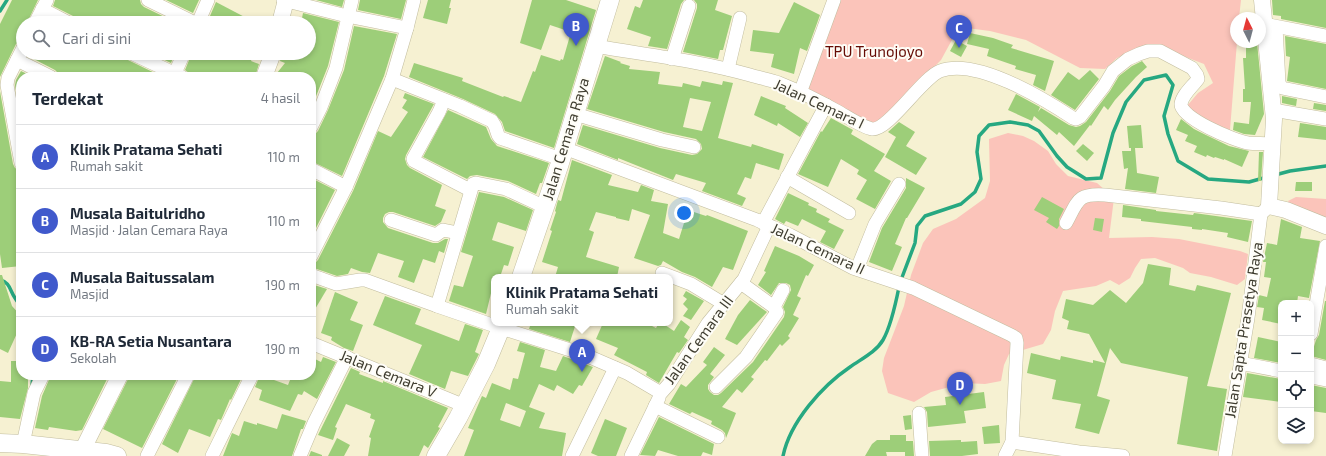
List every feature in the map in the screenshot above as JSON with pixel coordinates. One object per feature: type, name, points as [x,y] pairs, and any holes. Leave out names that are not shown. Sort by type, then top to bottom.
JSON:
[{"type":"main road","name":"Jalan Cemara Raya","points":[[522,274],[575,114],[610,0]]},
{"type":"main road","points":[[436,456],[465,406],[486,364],[502,326]]},
{"type":"main road","points":[[10,447],[82,451],[117,456]]},
{"type":"street","points":[[148,0],[181,16]]},
{"type":"street","points":[[201,16],[208,0]]},
{"type":"street","points":[[282,16],[285,0],[347,16],[407,28]]},
{"type":"street","points":[[316,118],[336,68],[347,16],[352,0]]},
{"type":"street","points":[[316,246],[346,187],[392,79],[414,0]]},
{"type":"street","points":[[800,93],[834,0]]},
{"type":"street","points":[[1262,0],[1270,25],[1279,83],[1282,88],[1326,97]]},
{"type":"street","points":[[38,16],[44,5],[60,16]]},
{"type":"street","points":[[672,59],[689,6]]},
{"type":"street","points":[[728,69],[740,18]]},
{"type":"street","points":[[1270,25],[1326,36]]},
{"type":"street","points":[[1265,210],[1270,177],[1273,110],[1270,25]]},
{"type":"street","name":"Jalan Cemara I","points":[[595,46],[728,69],[779,83],[826,104],[875,129],[885,124],[915,92],[939,71],[954,68],[986,72],[1043,98],[1076,119],[1080,117],[1104,86],[1113,71],[1128,58],[1148,51],[1160,51],[1192,68],[1197,75],[1198,79],[1186,94],[1181,104],[1185,113],[1207,127],[1230,138],[1247,143],[1272,144]]},
{"type":"street","points":[[16,118],[7,85],[8,78],[17,60],[41,72]]},
{"type":"street","points":[[146,60],[172,72]]},
{"type":"street","points":[[179,72],[182,60]]},
{"type":"street","points":[[266,72],[270,60]]},
{"type":"street","name":"Jalan Cemara II","points":[[392,79],[492,121],[496,126],[500,138],[562,154],[766,224],[857,269],[901,284],[945,302],[1016,338],[1012,442]]},
{"type":"street","points":[[444,100],[413,159],[414,162],[470,190]]},
{"type":"street","name":"Jalan Cemara III","points":[[502,326],[583,354],[627,373],[661,393],[669,384],[708,323],[744,279],[787,177],[826,104]]},
{"type":"street","points":[[1273,110],[1326,119]]},
{"type":"street","points":[[575,114],[662,140],[694,147]]},
{"type":"street","points":[[316,172],[346,187]]},
{"type":"street","points":[[787,177],[848,213]]},
{"type":"street","points":[[437,306],[472,185],[475,183],[506,189],[545,207]]},
{"type":"street","points":[[857,269],[876,224],[899,184]]},
{"type":"street","points":[[1066,223],[1078,201],[1083,196],[1105,195],[1221,208],[1286,210],[1326,226]]},
{"type":"street","name":"Jalan Sapta Prasetya Raya","points":[[1225,456],[1265,210]]},
{"type":"street","points":[[391,220],[436,235],[443,230],[458,233]]},
{"type":"street","points":[[1314,326],[1321,308],[1326,246]]},
{"type":"street","name":"Jalan Cemara III","points":[[316,277],[336,284],[365,280],[437,306],[491,323]]},
{"type":"street","points":[[673,277],[691,284],[724,304]]},
{"type":"street","name":"Jalan Cemara III","points":[[741,283],[774,307]]},
{"type":"street","points":[[716,387],[746,357],[761,337],[777,312],[774,307],[783,290]]},
{"type":"street","name":"Jalan Cemara V","points":[[316,345],[465,406]]},
{"type":"street","points":[[300,456],[314,423],[347,357]]},
{"type":"street","points":[[1240,363],[1278,370]]},
{"type":"street","points":[[1314,365],[1326,368]]},
{"type":"street","points":[[572,456],[615,368]]},
{"type":"street","points":[[1314,378],[1326,380]]},
{"type":"street","points":[[34,393],[35,380]]},
{"type":"street","points":[[10,447],[40,380]]},
{"type":"street","points":[[82,451],[118,380]]},
{"type":"street","points":[[147,456],[185,380]]},
{"type":"street","points":[[212,456],[250,380]]},
{"type":"street","points":[[631,456],[661,393]]},
{"type":"street","points":[[655,406],[718,437]]},
{"type":"street","points":[[920,413],[922,456]]},
{"type":"street","points":[[1005,456],[1012,442],[1079,452],[1123,456]]},
{"type":"green space","name":"TPU Trunojoyo","points":[[839,0],[1241,0],[1240,12],[1230,12],[1230,48],[1237,48],[1230,130],[1200,119],[1187,106],[1198,93],[1213,83],[1204,64],[1165,49],[1141,47],[1117,58],[1105,69],[1080,68],[1026,40],[990,31],[959,27],[941,60],[883,119],[874,123],[844,111],[806,91]]},
{"type":"green space","points":[[1008,133],[1023,136],[1034,141],[1048,151],[1056,164],[1068,176],[1097,183],[1114,198],[1109,238],[1152,237],[1179,239],[1240,251],[1248,254],[1245,279],[1237,285],[1211,277],[1190,273],[1183,268],[1155,258],[1141,259],[1130,278],[1119,285],[1110,280],[1096,286],[1063,291],[1055,311],[1051,330],[1043,344],[1009,354],[1004,365],[1001,381],[985,384],[964,383],[931,392],[914,402],[888,393],[882,371],[884,358],[904,306],[911,275],[923,243],[933,229],[956,219],[985,198],[990,181],[989,139]]},
{"type":"green space","points":[[1296,197],[1326,199],[1326,220],[1290,205],[1288,201]]},
{"type":"building","points":[[12,0],[38,0],[30,16],[16,16],[16,44],[0,77],[0,24]]},
{"type":"building","points":[[55,0],[140,0],[144,7],[163,16],[73,16],[53,6]]},
{"type":"building","points":[[166,0],[199,0],[193,13]]},
{"type":"building","points":[[316,0],[344,0],[342,7]]},
{"type":"building","points":[[360,0],[406,0],[401,19],[358,10]]},
{"type":"building","points":[[428,0],[451,0],[449,8],[451,8],[447,24],[423,18]]},
{"type":"building","points":[[532,0],[566,0],[596,10],[554,148],[505,131],[502,122],[495,114],[409,77],[414,63],[463,78],[462,81],[503,97],[504,96],[521,102],[541,55],[560,61],[561,59],[563,60],[571,32],[550,25],[541,50],[520,43]]},
{"type":"building","points":[[643,0],[684,0],[681,4],[667,49],[648,46],[651,37],[627,29],[635,6],[640,8]]},
{"type":"building","points":[[694,0],[718,0],[715,10],[732,16],[723,50],[720,50],[718,59],[683,52],[697,8],[697,4]]},
{"type":"building","points":[[1272,0],[1326,0],[1326,28],[1281,19],[1281,16],[1273,15]]},
{"type":"building","points":[[216,2],[243,16],[210,16]]},
{"type":"building","points":[[794,2],[820,15],[807,51],[800,48],[794,74],[771,67],[774,54],[750,51],[753,30],[779,33]]},
{"type":"building","points":[[303,13],[315,16],[302,16]]},
{"type":"building","points":[[316,16],[339,22],[328,66],[316,96],[316,72],[278,72],[285,63],[280,61],[316,60]]},
{"type":"building","points":[[354,26],[397,34],[384,76],[342,176],[316,163],[316,133],[328,110],[344,70]]},
{"type":"building","points":[[970,33],[993,38],[1013,45],[1011,48],[1054,61],[1045,91],[1033,85],[1036,75],[1015,69],[1016,66],[987,56],[989,49],[967,44]]},
{"type":"building","points":[[1285,36],[1326,44],[1326,89],[1287,81],[1290,57],[1286,56]]},
{"type":"building","points":[[956,40],[967,46],[961,57],[950,51]]},
{"type":"building","points":[[1246,48],[1258,48],[1264,114],[1255,135],[1244,134],[1233,130],[1234,122],[1249,124],[1251,102],[1243,102],[1243,89],[1245,89],[1243,58],[1246,58]]},
{"type":"building","points":[[605,56],[630,66],[629,69],[660,72],[658,84],[682,87],[683,83],[700,87],[702,81],[722,85],[723,81],[733,83],[718,138],[751,147],[752,144],[784,154],[779,170],[756,163],[751,179],[745,177],[737,194],[746,198],[742,206],[702,191],[706,183],[676,174],[673,180],[618,158],[618,160],[577,144],[583,125],[660,148],[692,155],[697,154],[702,149],[701,144],[696,139],[664,132],[587,109]],"holes":[[[690,98],[711,102],[702,131],[683,127]]]},
{"type":"building","points":[[36,60],[128,60],[153,72],[57,72]]},
{"type":"building","points":[[165,60],[172,60],[171,63]]},
{"type":"building","points":[[189,60],[251,60],[259,64],[257,72],[188,72],[185,70]]},
{"type":"building","points":[[1142,61],[1147,67],[1115,100],[1108,110],[1104,106],[1091,126],[1090,125],[1074,146],[1059,132],[1057,135],[1034,116],[1032,121],[1008,110],[1016,94],[1040,107],[1038,112],[1041,108],[1069,125],[1076,127],[1080,126],[1086,122],[1110,91],[1119,76],[1132,66]]},
{"type":"building","points":[[1090,70],[1099,79],[1075,110],[1051,95],[1068,72],[1079,80]]},
{"type":"building","points":[[0,91],[13,164],[16,168],[16,267],[2,268],[0,254]]},
{"type":"building","points":[[405,93],[434,104],[405,159],[410,168],[442,185],[435,206],[446,210],[441,222],[435,226],[393,212],[385,214],[383,222],[388,228],[433,243],[438,243],[448,239],[444,253],[439,251],[435,263],[423,259],[414,283],[398,277],[404,261],[378,253],[370,273],[351,268],[348,274],[337,276],[316,269],[316,262],[353,191],[378,131],[391,137],[408,112],[402,108],[407,100],[403,98]]},
{"type":"building","points":[[761,96],[786,106],[785,108],[808,123],[800,137],[778,123],[777,126],[754,115]]},
{"type":"building","points":[[1282,96],[1297,99],[1296,106],[1282,103]]},
{"type":"building","points":[[1314,103],[1326,105],[1326,111],[1313,109]]},
{"type":"building","points":[[448,110],[486,127],[491,139],[497,146],[549,163],[542,183],[540,183],[536,194],[508,181],[477,175],[470,176],[467,179],[423,157]]},
{"type":"building","points":[[831,118],[853,130],[851,134],[885,154],[874,171],[891,181],[875,209],[856,199],[867,180],[857,174],[859,170],[841,159],[828,187],[798,174],[821,131],[822,132]]},
{"type":"building","points":[[1181,119],[1194,129],[1229,146],[1249,151],[1242,167],[1224,159],[1214,158],[1207,155],[1206,157],[1194,152],[1197,146],[1185,141],[1188,135],[1176,130]]},
{"type":"building","points":[[899,122],[915,132],[906,146],[927,158],[916,175],[885,157],[896,137],[888,132]]},
{"type":"building","points":[[1300,123],[1326,127],[1326,140],[1298,137]]},
{"type":"building","points":[[1141,125],[1143,148],[1135,148],[1137,173],[1159,177],[1156,193],[1125,189],[1128,168],[1124,169],[1122,151],[1131,151],[1131,148],[1129,148],[1127,126]]},
{"type":"building","points":[[1083,144],[1094,153],[1087,161],[1076,151]]},
{"type":"building","points":[[1259,152],[1263,152],[1261,181],[1258,181]]},
{"type":"building","points":[[572,160],[612,175],[608,185],[638,192],[641,185],[654,190],[651,201],[668,204],[663,233],[679,239],[688,210],[706,216],[707,215],[748,231],[733,270],[723,267],[712,287],[663,261],[661,265],[658,266],[634,258],[650,215],[632,209],[629,221],[596,212],[589,230],[594,232],[586,257],[619,267],[618,274],[556,274],[558,267],[542,262],[552,231],[550,230],[558,200],[561,201]]},
{"type":"building","points":[[906,178],[925,188],[906,218],[895,244],[902,247],[892,271],[869,262],[882,228],[906,188]]},
{"type":"building","points":[[316,180],[335,190],[316,228]]},
{"type":"building","points":[[1296,182],[1312,182],[1312,191],[1295,191]]},
{"type":"building","points":[[479,192],[504,197],[533,210],[526,231],[498,222],[497,224],[492,240],[514,247],[508,266],[504,265],[501,274],[491,274],[491,293],[486,314],[449,301],[454,285],[463,287],[473,256],[461,252]]},
{"type":"building","points":[[788,193],[809,203],[808,205],[817,209],[816,212],[830,219],[828,222],[844,230],[834,249],[820,242],[826,231],[802,219],[798,226],[786,221],[784,224],[775,219]]},
{"type":"building","points":[[1042,197],[1064,209],[1059,219],[1059,226],[1057,229],[1046,222],[1049,218],[1034,210]]},
{"type":"building","points":[[1123,205],[1156,211],[1193,215],[1194,213],[1252,221],[1248,242],[1227,237],[1228,233],[1192,229],[1192,227],[1141,221],[1141,219],[1122,217]]},
{"type":"building","points":[[1095,218],[1104,219],[1102,232],[1093,230]]},
{"type":"building","points":[[1281,219],[1302,227],[1300,238],[1320,241],[1309,298],[1298,296],[1297,300],[1278,300],[1278,323],[1262,320],[1264,308],[1257,307],[1259,295],[1267,297],[1271,278],[1264,277],[1266,262],[1263,262],[1267,243],[1277,245]]},
{"type":"building","points":[[775,246],[799,256],[814,265],[808,276],[806,275],[797,296],[801,298],[793,315],[799,318],[788,336],[790,338],[782,346],[780,344],[767,361],[765,360],[751,377],[754,379],[742,393],[737,389],[722,407],[736,413],[726,438],[725,433],[722,430],[711,424],[712,421],[692,412],[690,414],[669,404],[681,384],[686,387],[707,365],[703,362],[714,347],[725,355],[710,374],[714,377],[708,385],[708,389],[714,395],[721,393],[753,362],[784,317],[785,312],[783,307],[791,290],[790,285],[786,283],[779,283],[771,295],[758,285],[766,272],[764,271]]},
{"type":"building","points":[[1148,264],[1171,268],[1169,285],[1195,291],[1197,285],[1231,293],[1207,386],[1227,389],[1217,451],[1177,444],[1188,377],[1121,363],[1110,348],[1097,396],[1110,400],[1099,434],[1075,428],[1081,404],[1052,399],[1056,380],[1027,373],[1031,353],[1060,360],[1061,356],[1093,363],[1093,360],[1105,363],[1089,334],[1067,329],[1069,321],[1062,318],[1066,299],[1093,305],[1110,290],[1126,303],[1143,283]]},
{"type":"building","points":[[0,275],[2,275],[12,306],[16,310],[16,335],[8,353],[0,349]]},
{"type":"building","points":[[316,286],[327,289],[316,308]]},
{"type":"building","points":[[686,291],[704,301],[691,320],[683,316],[688,309],[683,304],[687,299],[683,296]]},
{"type":"building","points":[[335,292],[358,302],[350,320],[363,325],[353,351],[344,348],[331,340],[332,337],[321,333]]},
{"type":"building","points":[[385,296],[421,309],[415,324],[459,341],[465,324],[483,330],[475,352],[479,354],[468,376],[451,371],[445,389],[409,374],[422,345],[373,325]]},
{"type":"building","points":[[750,300],[767,312],[737,345],[725,339],[738,315]]},
{"type":"building","points":[[1326,301],[1326,360],[1314,357],[1314,346],[1319,335]]},
{"type":"building","points":[[681,320],[690,327],[684,337],[688,340],[679,353],[677,352],[659,383],[646,375],[647,372],[614,355],[618,348],[596,339],[602,326],[652,326],[656,328],[657,326],[666,326],[674,331]]},
{"type":"building","points":[[530,326],[575,326],[570,342],[529,329]]},
{"type":"building","points":[[1258,337],[1278,341],[1278,362],[1254,358]]},
{"type":"building","points":[[520,342],[545,350],[540,367],[556,371],[563,356],[593,367],[582,386],[579,385],[573,394],[557,385],[554,391],[539,384],[529,407],[545,413],[539,428],[566,433],[562,456],[464,456],[474,430],[468,428],[482,396],[486,398],[492,383],[510,390],[513,378],[518,379],[525,353],[517,351]],"holes":[[[506,403],[526,411],[520,427],[500,420]]]},
{"type":"building","points":[[323,357],[336,362],[317,399],[304,391],[302,395],[298,394],[290,411],[259,400],[262,390],[255,387],[258,380],[274,380],[288,385],[290,380],[316,380],[316,360],[321,362]]},
{"type":"building","points":[[11,361],[16,361],[16,380],[28,380],[28,388],[20,419],[0,417],[0,381],[11,382]]},
{"type":"building","points":[[351,368],[360,372],[359,374],[383,383],[383,381],[448,408],[438,427],[440,428],[428,448],[424,445],[419,456],[368,456],[371,438],[369,437],[375,420],[370,418],[371,414],[346,404],[335,427],[337,428],[333,440],[318,435]]},
{"type":"building","points":[[1247,373],[1278,378],[1278,402],[1243,397]]},
{"type":"building","points":[[49,380],[107,380],[82,430],[76,431],[49,427],[48,430],[35,428],[42,396]]},
{"type":"building","points":[[128,380],[176,380],[142,448],[103,429]]},
{"type":"building","points":[[194,380],[241,380],[221,420],[218,419],[210,437],[189,429],[178,453],[162,444]]},
{"type":"building","points":[[1314,386],[1326,388],[1326,413],[1314,411]]},
{"type":"building","points":[[984,392],[986,408],[964,411],[966,423],[928,427],[927,412],[924,407],[946,405],[945,397]]},
{"type":"building","points":[[282,414],[306,421],[303,429],[301,429],[292,456],[223,456],[232,433],[239,436],[244,421],[277,429]]},
{"type":"building","points":[[911,415],[912,429],[905,430],[903,416]]},
{"type":"building","points":[[659,417],[714,444],[712,455],[703,452],[701,456],[678,456],[658,450],[655,456],[640,455]]},
{"type":"building","points":[[605,419],[627,428],[616,456],[598,456],[591,453]]},
{"type":"building","points":[[999,425],[1000,443],[984,444],[982,427]]},
{"type":"building","points":[[890,435],[906,435],[906,441],[913,441],[914,456],[905,456],[905,452],[886,452],[887,456],[865,456],[872,444],[877,440],[890,440]]},
{"type":"building","points":[[337,438],[350,445],[344,456],[328,456]]},
{"type":"building","points":[[961,440],[961,442],[977,441],[978,454],[962,456],[930,456],[929,441]]},
{"type":"building","points":[[311,451],[322,455],[322,456],[309,456]]},
{"type":"waterway","points":[[0,11],[7,0]]},
{"type":"waterway","points":[[901,280],[915,243],[917,226],[925,216],[961,204],[975,192],[981,179],[977,152],[979,136],[989,125],[1010,122],[1028,125],[1039,131],[1067,167],[1086,179],[1101,178],[1113,133],[1126,102],[1144,80],[1166,75],[1173,85],[1164,116],[1168,134],[1178,161],[1208,179],[1249,182],[1267,177]]},
{"type":"waterway","points":[[1275,175],[1290,171],[1326,166]]},
{"type":"waterway","points":[[0,280],[8,285],[16,300]]},
{"type":"waterway","points":[[783,456],[792,430],[818,395],[839,375],[872,352],[883,340],[891,321],[899,287]]},
{"type":"waterway","points":[[32,380],[32,385]]},
{"type":"place","name":"Musala Baitulridho","points":[[576,46]]},
{"type":"place","name":"Musala Baitussalam","points":[[959,48]]},
{"type":"place","name":"Klinik Pratama Sehati","points":[[582,372]]},
{"type":"place","name":"KB-RA Setia Nusantara","points":[[960,405]]}]
